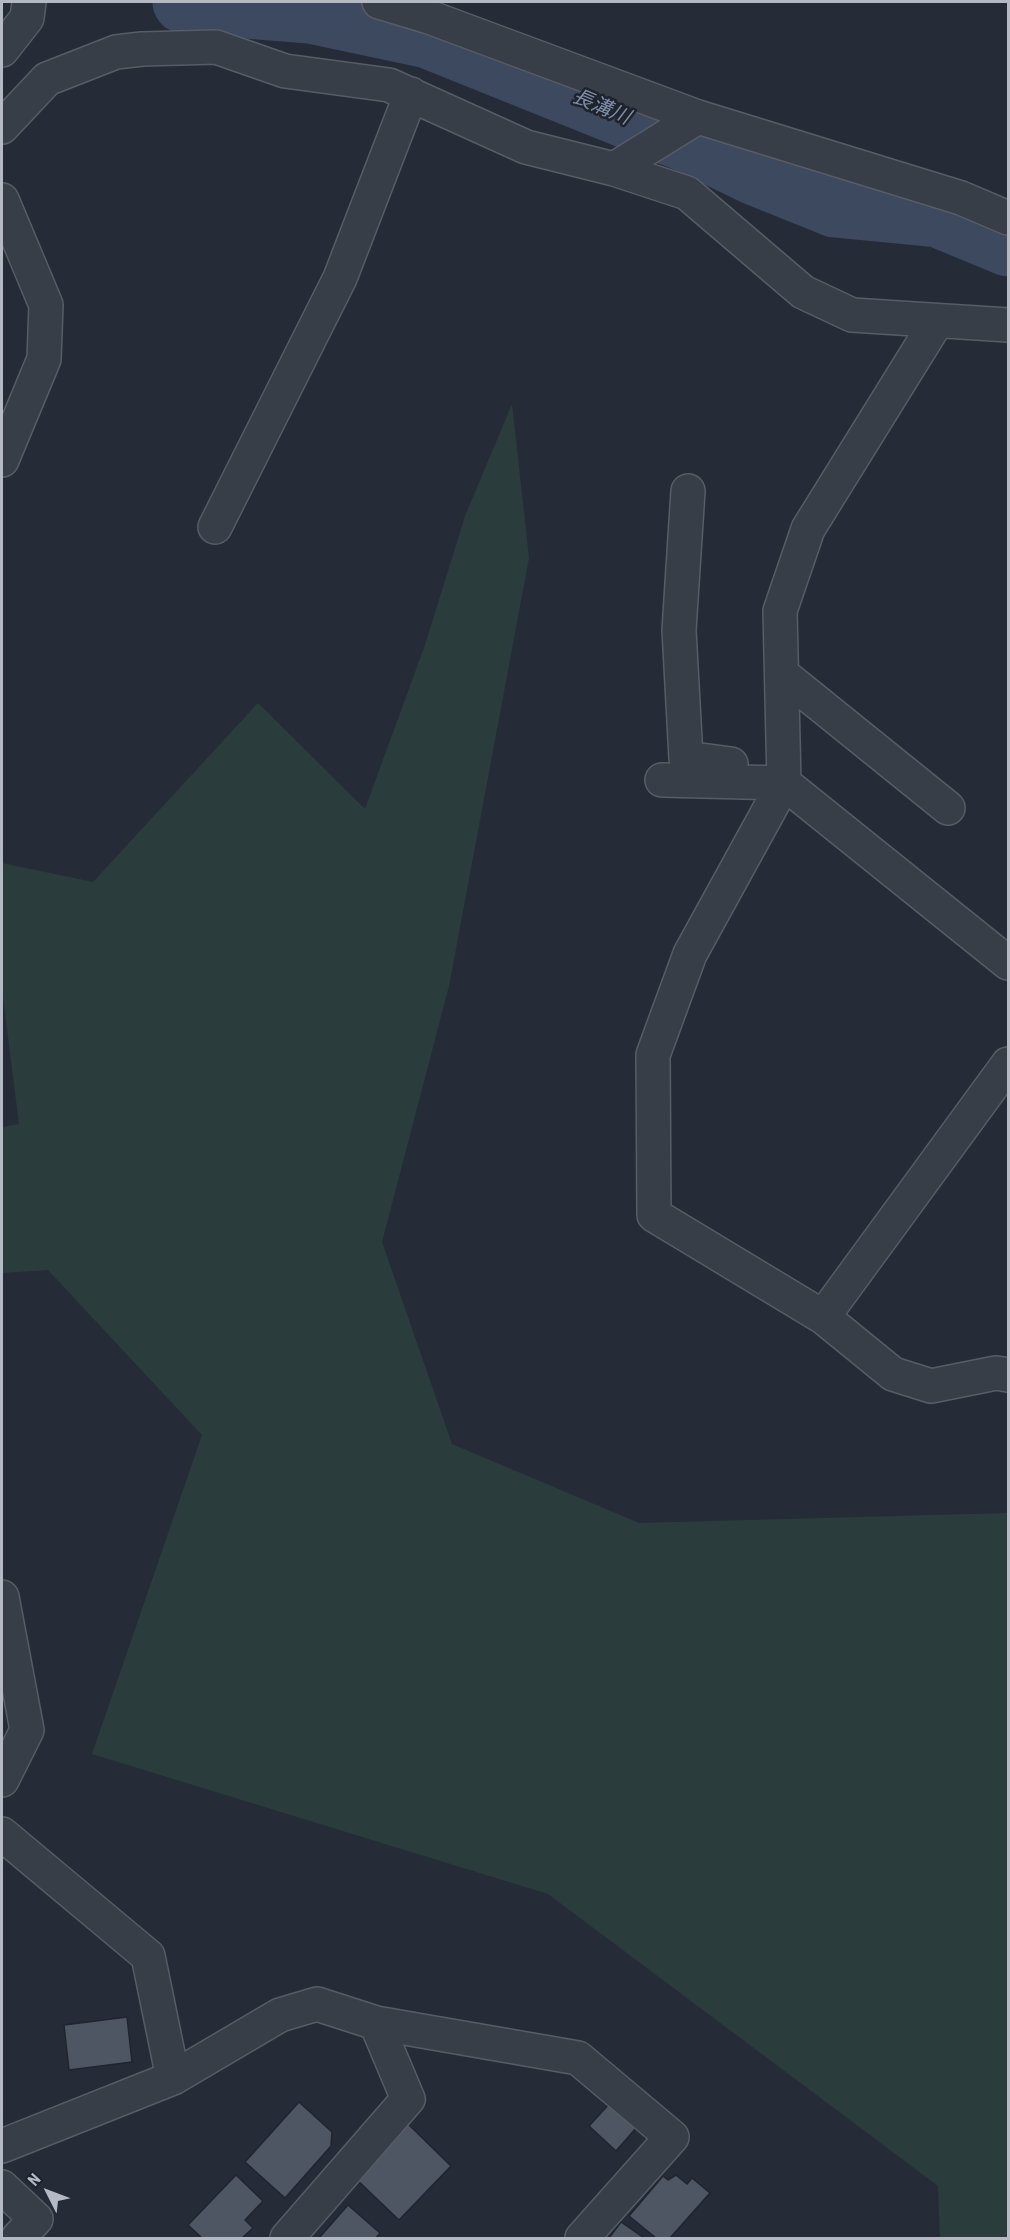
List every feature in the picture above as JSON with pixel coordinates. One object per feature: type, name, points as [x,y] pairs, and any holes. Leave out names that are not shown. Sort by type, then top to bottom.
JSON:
[{"type":"street","points":[[2,50],[27,18],[29,2]]},
{"type":"street","points":[[380,2],[429,17],[698,117],[962,198],[1008,218]]},
{"type":"street","points":[[2,127],[47,79],[116,52],[216,47],[285,71],[389,85],[526,147],[614,169],[687,194],[803,292],[852,315],[1008,325]]},
{"type":"street","points":[[214,527],[339,278],[411,94]]},
{"type":"street","points":[[614,169],[698,117]]},
{"type":"street","points":[[2,200],[46,305],[44,359],[2,460]]},
{"type":"street","points":[[937,321],[808,529],[780,611],[784,777],[690,954],[653,1054],[654,1215],[823,1317],[893,1374],[931,1386],[996,1373],[1008,1375]]},
{"type":"street","points":[[688,491],[679,630],[687,758],[784,777],[1008,963]]},
{"type":"street","points":[[782,674],[948,808]]},
{"type":"street","points":[[662,780],[784,777]]},
{"type":"street","points":[[823,1317],[1008,1064]]},
{"type":"street","points":[[2,1597],[27,1730],[2,1780]]},
{"type":"street","points":[[2,1834],[148,1956],[173,2078]]},
{"type":"street","points":[[2,2146],[173,2078],[280,2015],[317,2004],[376,2023],[578,2058],[672,2137],[582,2238]]},
{"type":"street","points":[[287,2238],[408,2099],[376,2023]]},
{"type":"street","points":[[2,2187],[36,2218],[18,2238]]},
{"type":"shaded area","points":[[512,404],[529,558],[449,986],[382,1242],[452,1444],[639,1523],[1008,1513],[1008,2238],[940,2238],[938,2186],[548,1894],[92,1754],[202,1435],[48,1270],[2,1273],[2,1127],[19,1124],[2,989],[2,863],[93,882],[258,703],[365,809],[425,645],[465,516]]},
{"type":"building","points":[[127,2017],[132,2062],[69,2070],[64,2025]]},
{"type":"building","points":[[299,2102],[332,2132],[331,2146],[285,2198],[245,2162]]},
{"type":"building","points":[[611,2102],[637,2127],[616,2151],[589,2126]]},
{"type":"building","points":[[407,2123],[451,2166],[399,2220],[355,2178]]},
{"type":"building","points":[[236,2175],[263,2201],[245,2220],[253,2228],[242,2238],[202,2238],[188,2225]]},
{"type":"building","points":[[676,2175],[687,2184],[692,2178],[710,2193],[670,2238],[656,2238],[629,2216],[663,2176],[668,2180]]},
{"type":"building","points":[[348,2205],[380,2233],[376,2238],[319,2238]]},
{"type":"building","points":[[621,2222],[644,2238],[609,2238]]},
{"type":"waterway","name":"長溝川","points":[[184,2],[310,12],[428,37],[687,141],[753,173],[835,206],[938,216],[1008,245]]}]
